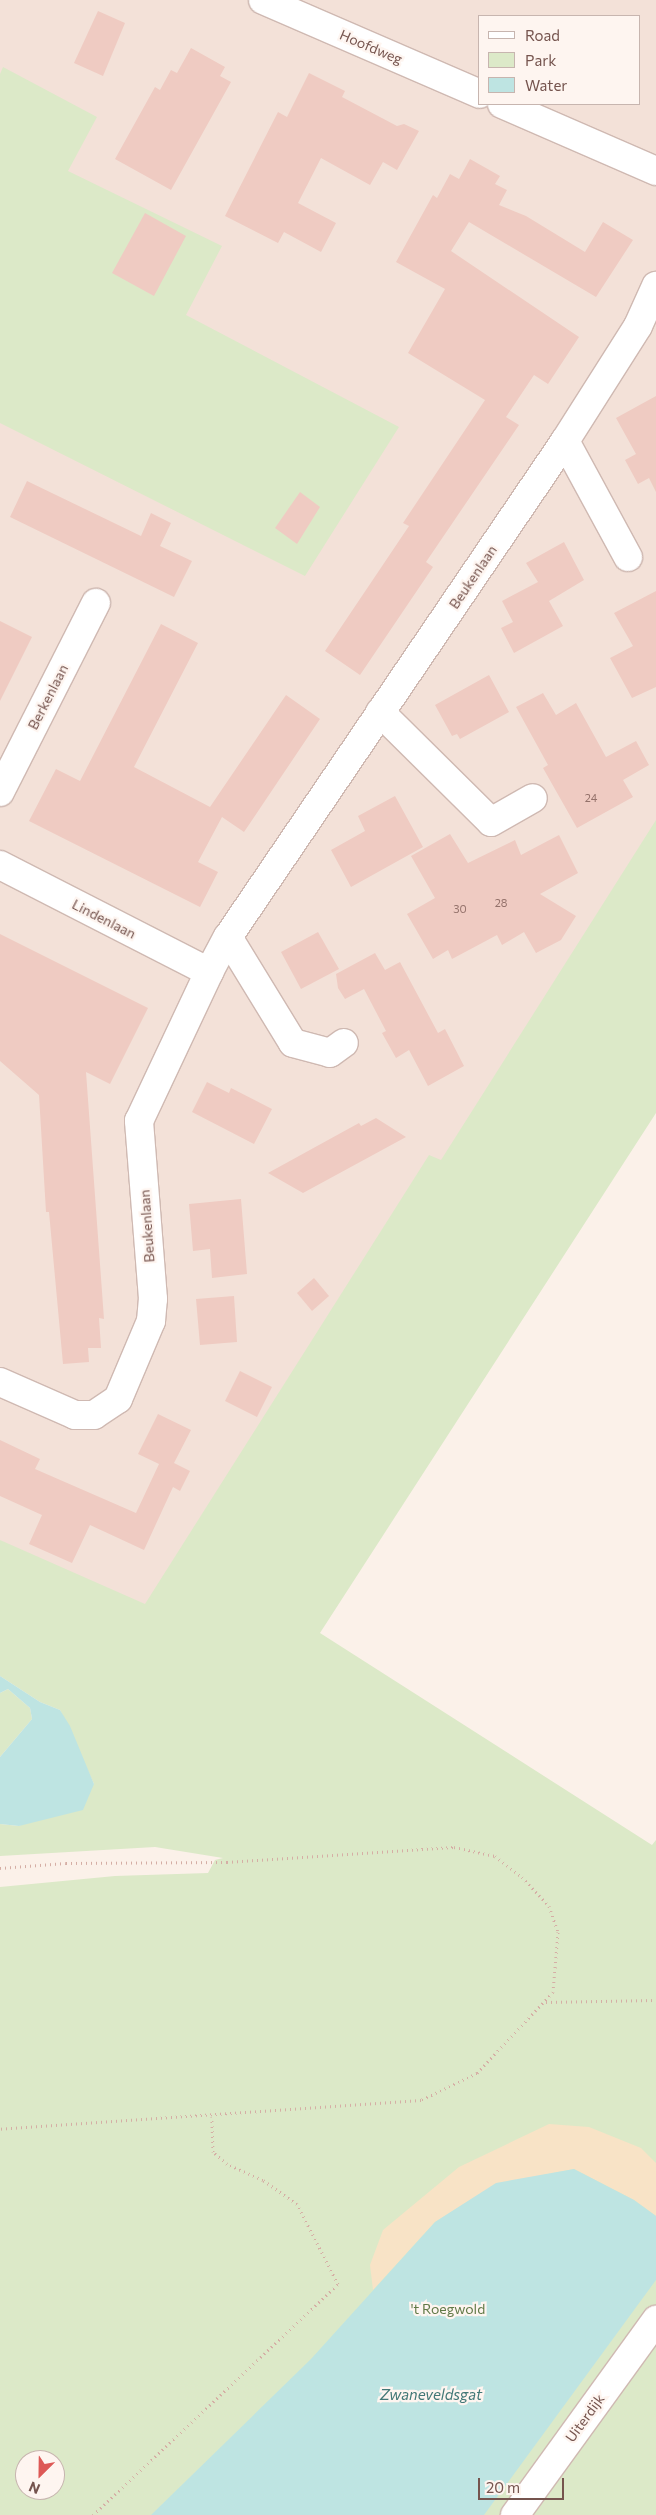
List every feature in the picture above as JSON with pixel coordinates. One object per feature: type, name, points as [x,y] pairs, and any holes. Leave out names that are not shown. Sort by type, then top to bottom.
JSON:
[{"type":"street","name":"Hoofdweg","points":[[263,0],[478,93]]},
{"type":"street","points":[[504,105],[656,171]]},
{"type":"street","name":"Beukenlaan","points":[[0,1382],[75,1414],[94,1415],[118,1399],[152,1321],[153,1299],[140,1121],[209,972],[228,937],[565,441],[638,326],[656,286]]},
{"type":"street","points":[[565,441],[628,557]]},
{"type":"street","name":"Berkenlaan","points":[[0,792],[96,603]]},
{"type":"street","points":[[380,712],[491,822],[533,798]]},
{"type":"street","name":"Lindenlaan","points":[[0,865],[209,972]]},
{"type":"street","points":[[228,937],[293,1043],[330,1053],[344,1043]]},
{"type":"street","name":"Uiterdijk","points":[[515,2515],[656,2320]]},
{"type":"path","points":[[0,1868],[66,1863],[227,1862],[454,1847],[495,1856],[522,1877],[549,1906],[558,1932],[553,1992],[546,2002],[477,2073],[421,2100],[212,2117],[0,2129]]},
{"type":"path","points":[[546,2002],[656,2000]]},
{"type":"path","points":[[94,2515],[338,2284],[296,2204],[263,2180],[227,2164],[213,2152],[212,2117]]},
{"type":"shaded area","points":[[0,0],[656,0],[656,833],[168,1625],[0,1555]]},
{"type":"green space","points":[[3,67],[97,117],[68,171],[222,246],[186,315],[399,427],[305,576],[0,423],[0,74]]},
{"type":"green space","name":"'t Roegwold","points":[[656,820],[656,1113],[320,1633],[652,1845],[656,1840],[656,2515],[0,2515],[0,1887],[115,1876],[208,1873],[215,1860],[223,1858],[155,1847],[0,1856],[0,1824],[19,1826],[94,1784],[60,1710],[40,1702],[0,1676],[0,1540],[145,1604],[429,1155],[441,1160]]},
{"type":"green space","points":[[8,1689],[30,1708],[32,1719],[0,1757],[0,1693]]},
{"type":"sand","points":[[549,2124],[589,2127],[641,2148],[656,2163],[656,2216],[634,2200],[574,2169],[496,2184],[435,2222],[373,2290],[370,2265],[383,2230],[459,2167]]},
{"type":"water","points":[[0,1676],[40,1702],[60,1710],[70,1726],[94,1784],[83,1810],[19,1826],[0,1824],[0,1757],[32,1719],[30,1708],[8,1689],[0,1693]]},
{"type":"water","name":"Zwaneveldsgat","points":[[574,2169],[634,2200],[656,2216],[656,2280],[484,2515],[151,2515],[311,2359],[435,2222],[496,2183]]},
{"type":"building","points":[[98,11],[125,23],[103,76],[74,63]]},
{"type":"building","points":[[191,48],[225,67],[220,76],[231,82],[171,190],[115,159],[155,87],[160,90],[171,70],[177,73]]},
{"type":"building","points":[[309,73],[345,91],[342,97],[397,126],[404,124],[419,131],[397,170],[383,162],[370,185],[321,158],[298,203],[336,223],[321,252],[284,232],[278,243],[225,216],[278,112],[287,117]]},
{"type":"building","points":[[470,159],[500,176],[495,184],[507,190],[499,205],[526,216],[585,252],[603,222],[633,240],[596,297],[469,222],[451,251],[579,337],[548,384],[534,375],[506,417],[519,425],[426,562],[433,567],[360,675],[325,651],[409,526],[403,523],[485,400],[408,353],[445,289],[396,262],[433,195],[437,198],[450,174],[459,179]]},
{"type":"building","points":[[145,213],[186,236],[154,296],[112,273]]},
{"type":"building","points":[[656,396],[656,492],[649,478],[638,484],[625,460],[636,454],[616,418]]},
{"type":"building","points":[[27,481],[141,536],[151,513],[171,523],[160,546],[192,561],[174,597],[10,517]]},
{"type":"building","points":[[300,492],[320,507],[297,544],[275,528]]},
{"type":"building","points":[[564,542],[584,580],[549,601],[563,626],[514,653],[501,628],[513,622],[502,601],[538,582],[526,563]]},
{"type":"building","points":[[656,591],[656,687],[632,698],[610,658],[633,646],[614,613]]},
{"type":"building","points":[[0,621],[32,637],[0,701]]},
{"type":"building","points":[[161,624],[198,643],[134,767],[210,807],[286,695],[320,719],[244,832],[222,817],[198,862],[218,872],[200,907],[29,821],[56,769],[80,781]]},
{"type":"building","points":[[489,675],[509,712],[460,739],[457,734],[452,736],[435,705]]},
{"type":"building","points":[[543,693],[556,715],[576,703],[606,757],[636,741],[649,765],[623,780],[633,797],[577,828],[543,768],[548,765],[516,707]]},
{"type":"building","points":[[395,796],[423,847],[351,887],[331,850],[365,831],[358,816]]},
{"type":"building","points":[[450,834],[468,863],[515,840],[521,855],[559,835],[578,873],[540,894],[576,916],[561,940],[536,953],[524,932],[502,945],[497,935],[452,959],[448,950],[433,959],[407,914],[435,898],[411,856]]},
{"type":"building","points":[[318,932],[339,969],[301,989],[281,952]]},
{"type":"building","points":[[0,934],[148,1008],[110,1084],[86,1072],[104,1319],[99,1318],[101,1348],[88,1348],[89,1362],[63,1364],[49,1212],[46,1212],[39,1095],[0,1061]]},
{"type":"building","points":[[375,953],[385,970],[400,962],[438,1033],[445,1029],[464,1066],[428,1086],[409,1050],[396,1058],[382,1033],[386,1031],[364,989],[345,999],[338,988],[336,974]]},
{"type":"building","points":[[207,1082],[229,1093],[231,1088],[272,1109],[254,1144],[192,1112]]},
{"type":"building","points":[[376,1118],[406,1137],[303,1193],[268,1173],[359,1123],[361,1126]]},
{"type":"building","points":[[241,1199],[247,1274],[212,1278],[210,1249],[193,1251],[189,1204]]},
{"type":"building","points":[[314,1278],[329,1296],[312,1311],[297,1293]]},
{"type":"building","points":[[234,1296],[237,1342],[200,1345],[196,1299]]},
{"type":"building","points":[[240,1371],[272,1387],[257,1417],[225,1401]]},
{"type":"building","points":[[158,1414],[191,1430],[174,1463],[190,1471],[180,1491],[173,1487],[144,1550],[90,1525],[72,1563],[29,1544],[42,1515],[0,1496],[0,1440],[40,1459],[35,1469],[136,1513],[159,1464],[138,1454]]}]
